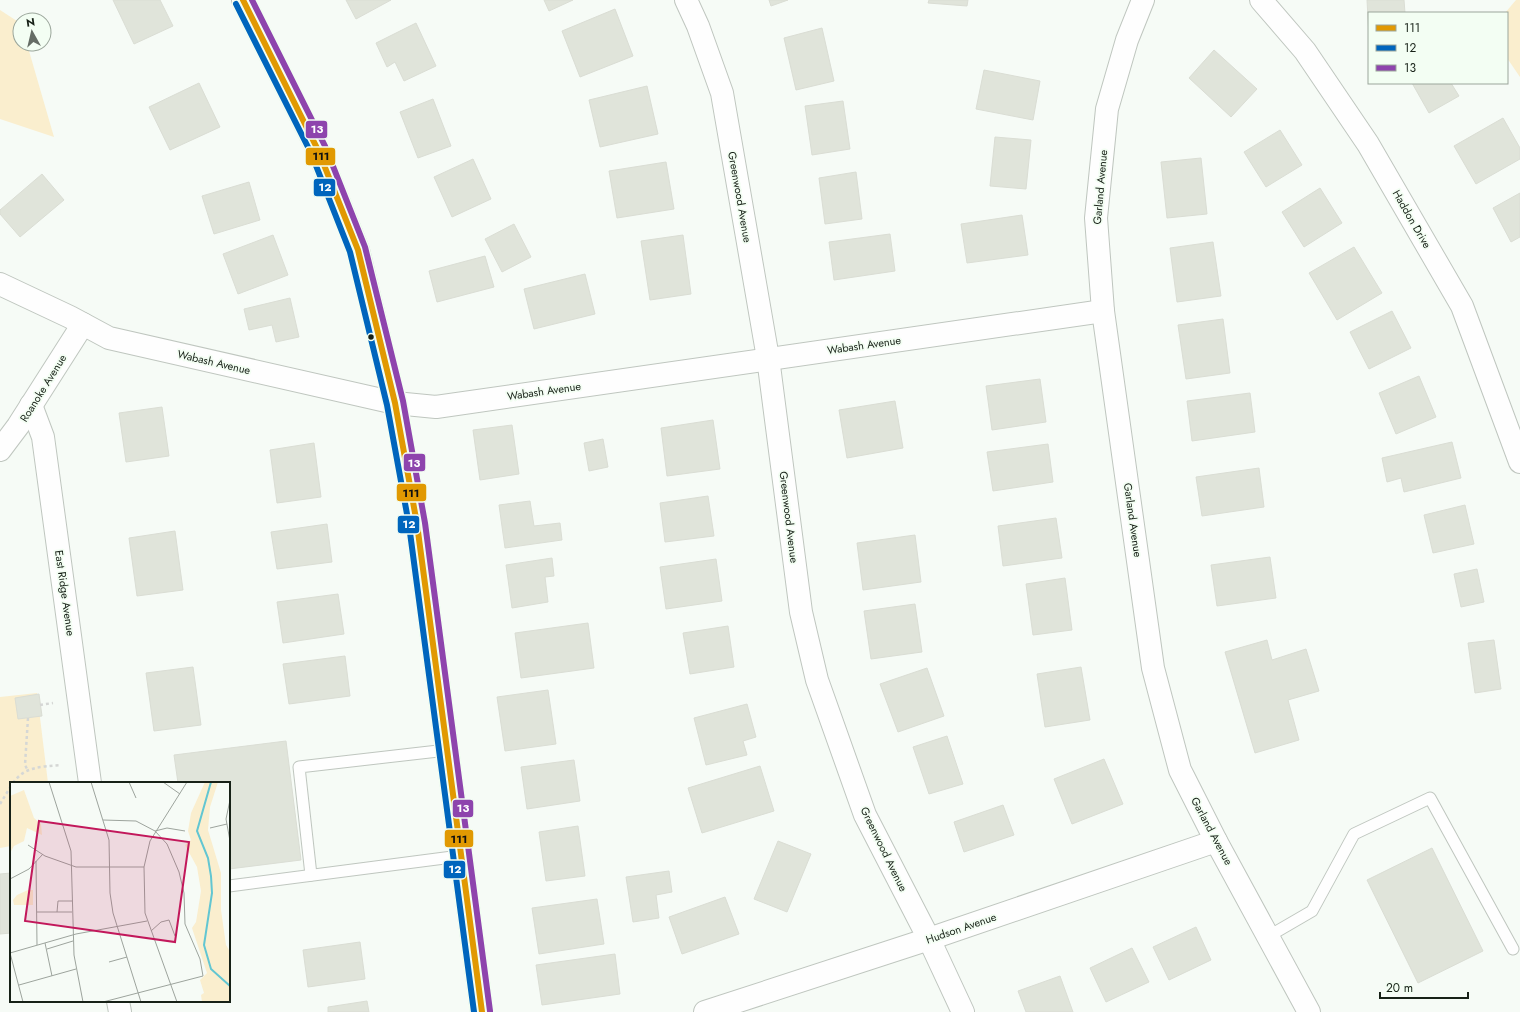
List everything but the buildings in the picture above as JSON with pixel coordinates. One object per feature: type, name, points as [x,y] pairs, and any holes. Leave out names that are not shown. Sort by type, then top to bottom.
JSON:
[{"type":"street","points":[[243,0],[318,150],[358,250],[395,403],[418,524],[446,750],[482,1012]]},
{"type":"street","name":"Greenwood Avenue","points":[[686,0],[698,26],[722,93],[768,358],[801,612],[816,680],[865,815],[929,939],[963,1012]]},
{"type":"street","name":"Garland Avenue","points":[[1143,0],[1127,40],[1107,109],[1096,218],[1103,311],[1153,668],[1180,770],[1216,841],[1309,1012]]},
{"type":"street","name":"Haddon Drive","points":[[1261,0],[1305,51],[1368,144],[1462,306],[1520,462]]},
{"type":"street","name":"Wabash Avenue","points":[[0,284],[109,338],[395,403],[436,407],[768,358],[1103,311]]},
{"type":"street","name":"Roanoke Avenue","points":[[0,450],[18,426],[83,324]]},
{"type":"street","name":"East Ridge Avenue","points":[[31,406],[43,437],[88,773]]},
{"type":"street","name":"Hudson Avenue","points":[[705,1012],[929,939],[1216,841]]},
{"type":"street","points":[[118,1002],[120,1012]]},
{"type":"lane","points":[[311,875],[299,767],[446,750]]},
{"type":"lane","points":[[1269,936],[1312,911],[1354,834],[1430,798],[1512,949]]},
{"type":"lane","points":[[230,886],[460,856]]},
{"type":"path","points":[[28,718],[25,765],[28,771]]},
{"type":"path","points":[[14,782],[23,772],[35,768],[88,773]]},
{"type":"path","points":[[0,804],[10,788]]},
{"type":"shaded area","points":[[1516,0],[1520,0],[1520,77],[1508,59],[1508,12],[1506,12]]},
{"type":"shaded area","points":[[0,10],[12,18],[12,52],[29,52],[54,137],[0,119]]},
{"type":"shaded area","points":[[37,693],[48,782],[10,782],[10,846],[0,848],[0,697]]},
{"type":"transit line","name":"111","points":[[243,0],[318,150],[358,250],[395,403],[417,524],[482,1012]]},
{"type":"transit line","name":"13","points":[[252,0],[325,146],[365,247],[403,401],[425,523],[490,1011]]},
{"type":"transit line","name":"12","points":[[236,4],[311,153],[350,252],[387,405],[409,525],[474,1012]]}]
